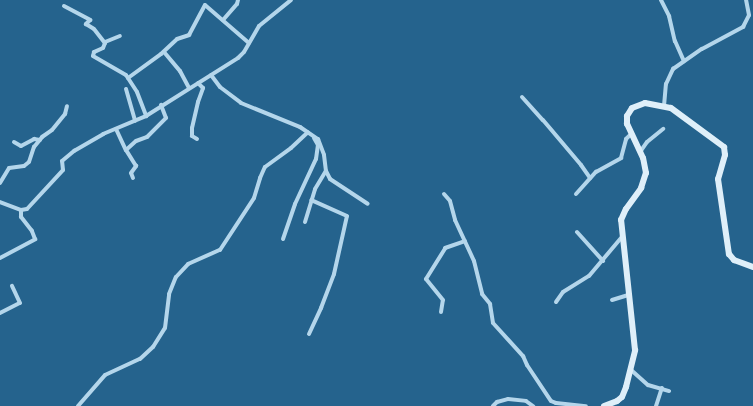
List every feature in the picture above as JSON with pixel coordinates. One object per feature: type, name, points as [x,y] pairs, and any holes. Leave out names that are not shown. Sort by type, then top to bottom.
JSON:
[{"type":"main road","points":[[604,406],[617,401],[622,397],[626,387],[635,344],[628,295],[629,287],[621,238],[622,216],[641,188],[646,173],[640,152],[626,120],[632,108],[645,103],[664,106],[676,111],[724,147],[725,155],[718,179],[729,254],[734,260],[753,267]]},
{"type":"street","points":[[223,20],[237,4],[238,0]]},
{"type":"street","points":[[0,202],[21,210],[27,209],[41,196],[62,170],[62,161],[68,156],[97,137],[146,116],[161,105],[238,58],[260,26],[291,0]]},
{"type":"street","points":[[661,0],[669,16],[675,41],[684,61]]},
{"type":"street","points":[[664,106],[666,84],[673,69],[684,61],[743,27],[749,15],[746,0]]},
{"type":"street","points":[[128,78],[164,52],[177,39],[189,35],[205,5],[249,43]]},
{"type":"street","points":[[64,6],[89,19],[90,21],[86,24],[94,29],[105,42]]},
{"type":"street","points":[[120,36],[105,42],[104,47],[94,52],[93,56],[121,71],[128,78],[137,92],[146,116]]},
{"type":"street","points":[[164,52],[180,71],[189,88]]},
{"type":"street","points":[[211,75],[220,87],[241,103],[277,117],[312,134],[321,144],[326,171],[330,179],[368,204]]},
{"type":"street","points":[[197,139],[192,136],[192,128],[203,88],[198,83]]},
{"type":"street","points":[[126,89],[135,121]]},
{"type":"street","points":[[522,97],[581,165],[590,178]]},
{"type":"street","points":[[126,150],[136,141],[147,137],[166,118],[161,105]]},
{"type":"street","points":[[0,183],[10,168],[24,166],[29,162],[34,147],[52,130],[65,114],[67,106]]},
{"type":"street","points":[[116,129],[136,166],[131,173],[133,178]]},
{"type":"street","points":[[640,152],[647,142],[663,129]]},
{"type":"street","points":[[78,406],[105,375],[140,359],[153,347],[165,328],[169,294],[176,277],[188,264],[220,250],[254,198],[260,178],[266,167],[291,148],[308,132]]},
{"type":"street","points":[[283,239],[295,204],[316,159],[318,145],[312,134]]},
{"type":"street","points":[[576,194],[596,172],[621,158],[626,139],[632,134]]},
{"type":"street","points":[[14,142],[21,146],[34,139],[40,140]]},
{"type":"street","points":[[305,222],[311,200],[319,180],[326,171]]},
{"type":"street","points":[[444,194],[450,201],[455,220],[474,261],[482,294],[490,304],[494,323],[523,356],[549,399],[556,404],[586,406]]},
{"type":"street","points":[[308,334],[321,308],[334,274],[347,216],[311,200]]},
{"type":"street","points":[[0,258],[35,239],[21,216],[21,210]]},
{"type":"street","points":[[577,232],[603,260]]},
{"type":"street","points":[[556,302],[563,292],[589,276],[621,238]]},
{"type":"street","points":[[442,312],[443,300],[426,279],[445,248],[464,241]]},
{"type":"street","points":[[0,313],[20,303],[12,286]]},
{"type":"street","points":[[612,300],[628,295]]},
{"type":"street","points":[[630,369],[648,384],[669,391]]},
{"type":"street","points":[[656,406],[662,388]]},
{"type":"street","points":[[493,406],[497,402],[508,399],[526,401],[533,406]]}]
